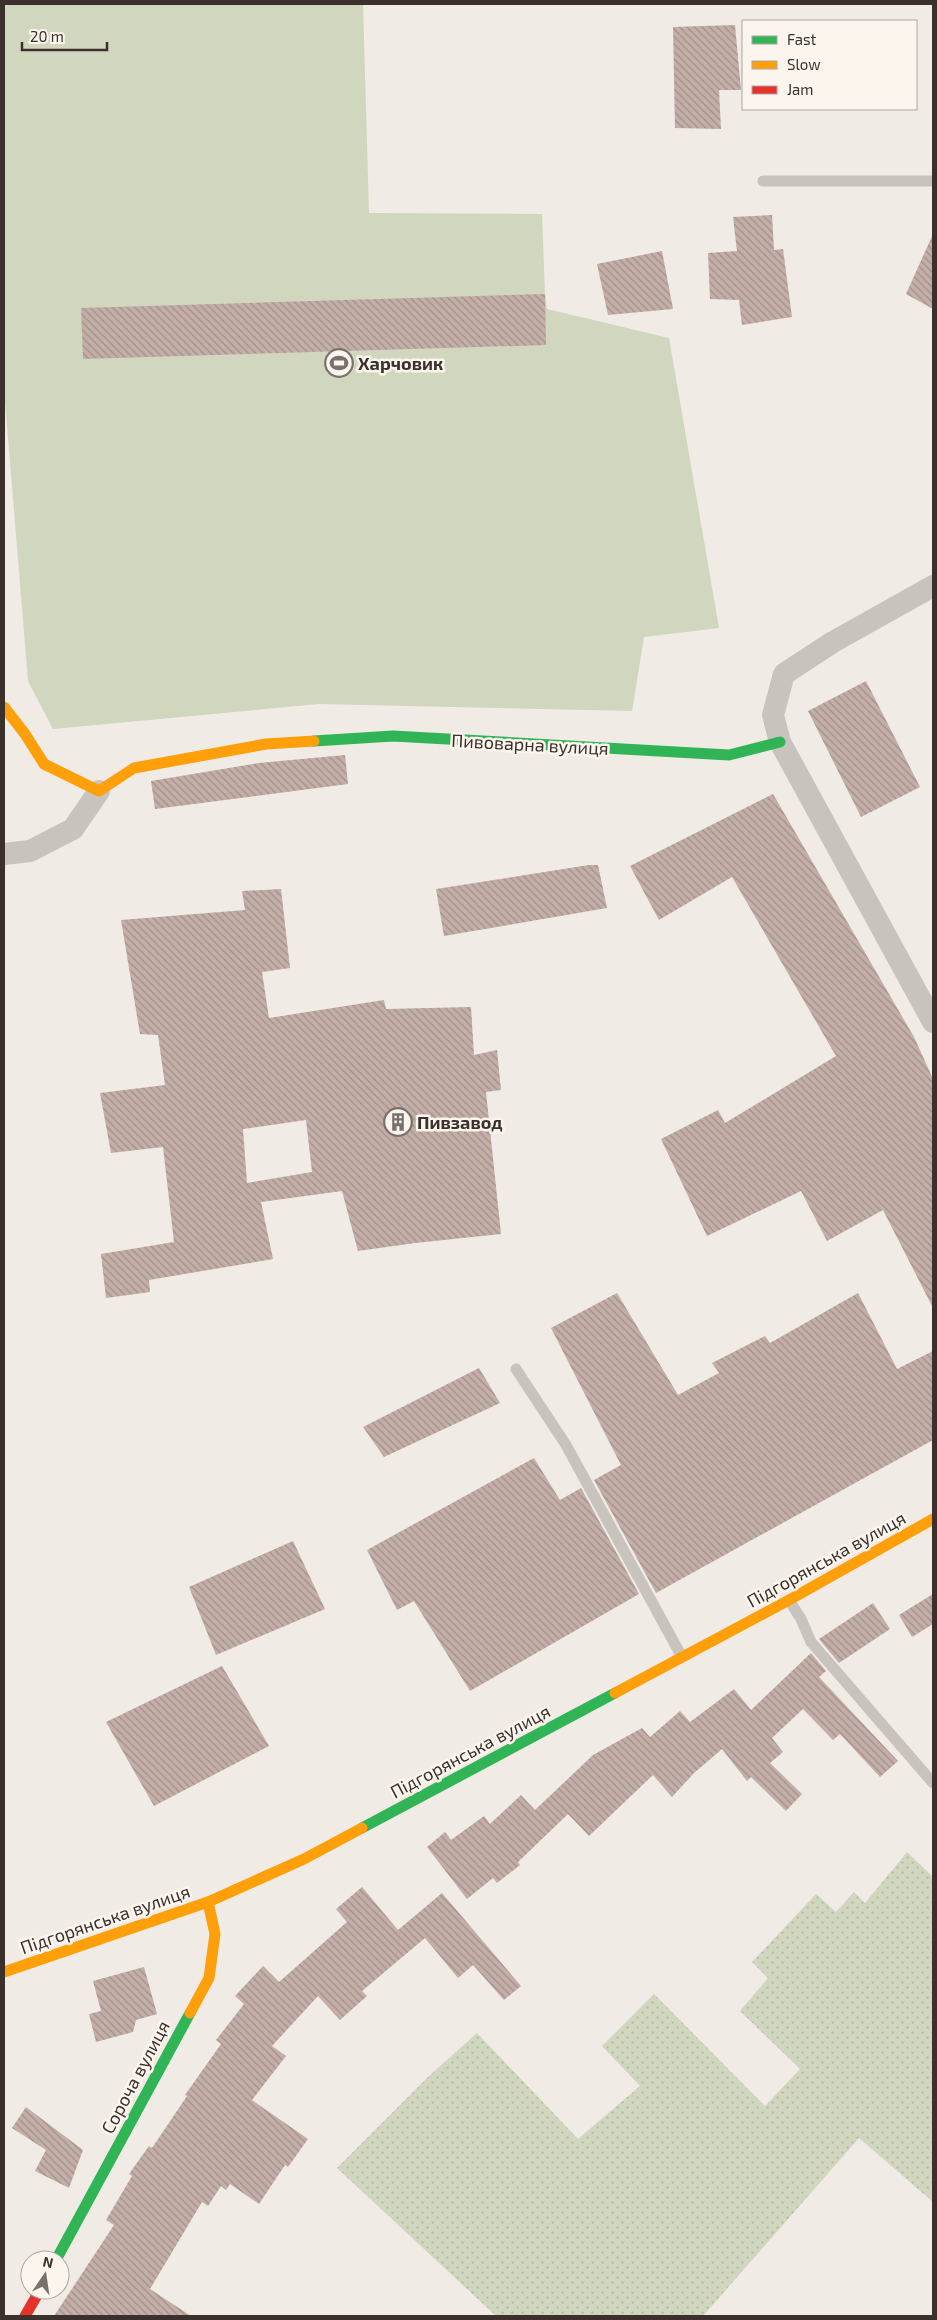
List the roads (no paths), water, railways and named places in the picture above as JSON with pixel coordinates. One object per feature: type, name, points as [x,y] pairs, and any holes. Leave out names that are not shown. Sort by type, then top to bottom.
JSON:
[{"type":"main road","points":[[4,707],[25,734],[44,764],[99,791]]},
{"type":"main road","name":"Пивоварна вулиця","points":[[99,791],[134,768],[266,744],[393,736],[729,755],[780,742]]},
{"type":"main road","name":"Підгорянська вулиця","points":[[4,1972],[208,1902],[304,1859],[789,1600],[933,1519]]},
{"type":"main road","name":"Сороча вулиця","points":[[61,2250],[209,1978],[215,1934],[208,1902]]},
{"type":"main road","points":[[25,2316],[34,2300]]},
{"type":"street","points":[[933,586],[833,642],[784,674],[773,715],[780,742],[933,1022]]},
{"type":"street","points":[[4,854],[30,851],[72,830],[99,791]]},
{"type":"lane","points":[[763,181],[933,181]]},
{"type":"lane","points":[[516,1369],[566,1445],[682,1657]]},
{"type":"lane","points":[[789,1600],[801,1619],[811,1642],[933,1783]]},
{"type":"place","name":"Харчовик","points":[[339,363]]},
{"type":"place","name":"Пивзавод","points":[[398,1122]]}]
